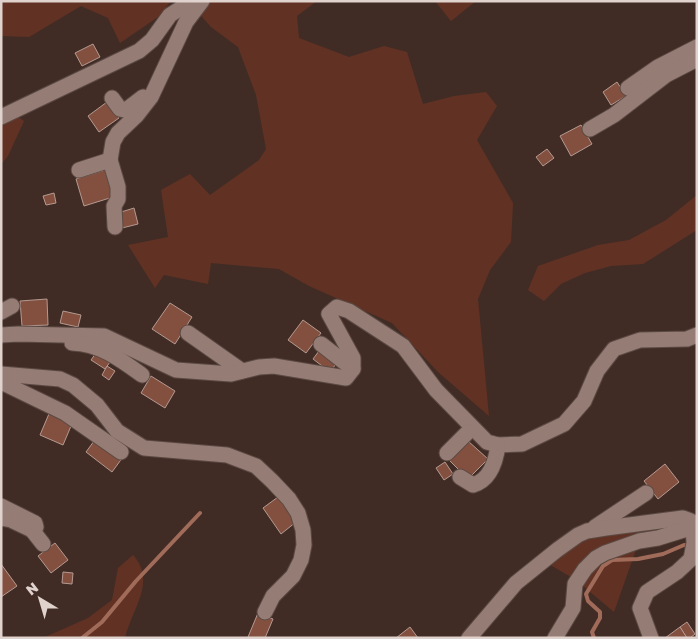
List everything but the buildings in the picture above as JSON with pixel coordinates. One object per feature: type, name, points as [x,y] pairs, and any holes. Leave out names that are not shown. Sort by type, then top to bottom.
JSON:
[{"type":"street","points":[[115,227],[114,206],[118,199],[118,187],[110,160],[113,142],[118,133],[144,106],[155,89],[186,22],[201,1]]},
{"type":"street","points":[[1,116],[139,51],[152,40],[170,15],[186,5],[201,1]]},
{"type":"street","points":[[628,88],[658,67],[697,47]]},
{"type":"street","points":[[590,128],[614,115],[666,75],[697,58]]},
{"type":"street","points":[[112,98],[120,109],[126,110],[155,89]]},
{"type":"street","points":[[79,170],[110,160]]},
{"type":"street","points":[[1,336],[18,334],[104,336],[176,370],[231,374],[274,366],[346,378],[354,369],[353,358],[329,314],[337,307],[349,311],[403,346],[436,390],[492,448],[494,467],[478,483],[473,485],[460,477]]},
{"type":"street","points":[[188,333],[242,371]]},
{"type":"street","points":[[18,334],[30,342],[83,343],[113,354],[142,375]]},
{"type":"street","points":[[436,390],[438,401],[446,414],[467,433],[492,448],[522,444],[564,424],[584,401],[597,371],[614,349],[640,340],[687,339],[697,335]]},
{"type":"street","points":[[321,344],[354,369]]},
{"type":"street","points":[[1,374],[60,379],[73,385],[97,405],[117,431],[144,448],[228,455],[256,466],[272,480],[289,499],[298,514],[303,530],[304,545],[301,560],[293,576],[273,596],[265,612]]},
{"type":"street","points":[[1,382],[65,414],[121,452]]},
{"type":"street","points":[[447,453],[467,433]]},
{"type":"street","points":[[228,455],[251,473],[274,495]]},
{"type":"street","points":[[470,638],[516,583],[557,550],[646,493]]},
{"type":"street","points":[[1,506],[35,523],[36,527],[32,530]]},
{"type":"street","points":[[587,531],[677,518],[691,521],[695,526],[691,559],[686,565],[647,592],[640,608],[651,638]]},
{"type":"street","points":[[6,519],[32,530],[43,544]]},
{"type":"street","points":[[555,638],[573,608],[575,584],[585,569],[596,558],[639,541],[658,538],[695,526]]},
{"type":"shaded area","points":[[1,1],[171,1],[158,17],[120,43],[108,18],[81,6],[29,37],[1,36]]},
{"type":"shaded area","points":[[188,1],[317,1],[297,16],[299,38],[349,57],[384,46],[407,52],[423,104],[454,96],[486,92],[497,106],[477,140],[513,203],[511,242],[490,270],[478,299],[489,416],[438,372],[392,323],[309,286],[279,269],[211,263],[208,284],[164,275],[155,288],[128,245],[168,237],[161,190],[190,174],[210,195],[259,160],[266,149],[256,95],[238,47],[211,27]]},
{"type":"shaded area","points":[[435,1],[476,1],[451,21]]},
{"type":"shaded area","points":[[1,105],[24,121],[8,156],[1,164]]},
{"type":"shaded area","points":[[697,195],[697,230],[643,264],[611,266],[585,273],[561,284],[544,301],[528,290],[538,266],[598,245],[629,240],[666,220]]},
{"type":"shaded area","points":[[598,527],[693,527],[639,541],[614,612],[576,580],[547,563]]},
{"type":"shaded area","points":[[133,555],[140,565],[143,585],[125,638],[43,638],[88,618],[112,600],[118,568]]},
{"type":"waterway","points":[[82,638],[102,622],[136,581],[200,513]]},
{"type":"waterway","points":[[594,638],[592,632],[600,618],[600,612],[588,601],[586,594],[603,566],[612,560],[638,559],[663,554],[684,545],[690,545]]}]
